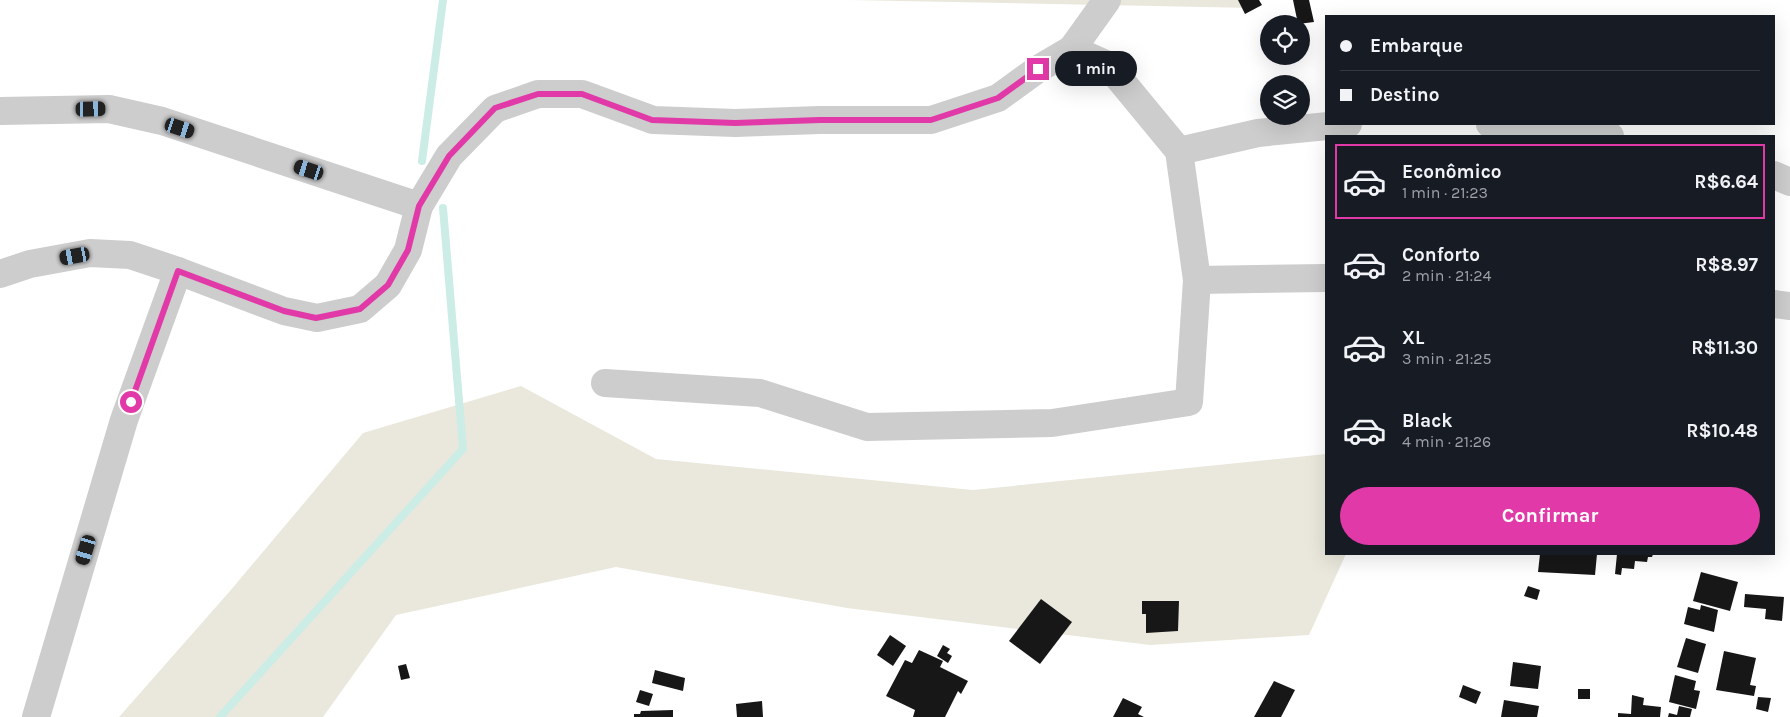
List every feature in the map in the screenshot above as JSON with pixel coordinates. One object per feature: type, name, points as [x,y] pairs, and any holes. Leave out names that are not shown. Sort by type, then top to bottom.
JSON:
[{"type":"street","points":[[0,274],[30,264],[90,253],[130,255],[284,311],[316,318],[360,309],[388,285],[408,250],[419,206],[449,156],[495,108],[538,94],[582,94],[652,120],[735,123],[820,120],[931,120],[998,98],[1038,69],[1072,49],[1107,0]]},
{"type":"street","points":[[605,383],[760,393],[867,428],[1052,423],[1189,402],[1197,280],[1179,151],[1108,65],[1072,49]]},
{"type":"street","points":[[0,111],[109,109],[118,111],[162,121],[419,206]]},
{"type":"street","points":[[1179,151],[1258,133],[1338,125]]},
{"type":"street","points":[[1503,125],[1582,131],[1604,135]]},
{"type":"street","points":[[1775,175],[1790,182]]},
{"type":"street","points":[[36,717],[124,420],[178,271]]},
{"type":"street","points":[[1197,280],[1325,278]]},
{"type":"street","points":[[1775,304],[1790,306]]},
{"type":"shaded area","points":[[849,0],[1257,0],[1253,8]]},
{"type":"shaded area","points":[[521,386],[656,459],[973,490],[1325,454],[1325,555],[1346,555],[1309,635],[1150,645],[847,608],[616,567],[396,615],[323,717],[119,717],[230,591],[363,433]]},
{"type":"building","points":[[1238,0],[1259,0],[1262,5],[1245,14]]},
{"type":"building","points":[[1293,0],[1309,0],[1314,22],[1310,22],[1310,15],[1296,15]]},
{"type":"building","points":[[1540,555],[1597,555],[1595,575],[1538,572]]},
{"type":"building","points":[[1617,555],[1653,555],[1652,557],[1648,557],[1647,562],[1635,561],[1634,569],[1622,568],[1621,575],[1615,574]]},
{"type":"building","points":[[1701,572],[1738,582],[1730,611],[1693,601]]},
{"type":"building","points":[[1528,586],[1540,590],[1537,600],[1524,596]]},
{"type":"building","points":[[1745,594],[1784,597],[1782,621],[1765,619],[1766,609],[1744,607]]},
{"type":"building","points":[[1041,599],[1072,622],[1040,664],[1009,641]]},
{"type":"building","points":[[1142,601],[1179,601],[1178,631],[1146,633],[1146,614],[1142,614]]},
{"type":"building","points":[[1701,605],[1718,610],[1714,632],[1684,624],[1688,607],[1700,610]]},
{"type":"building","points":[[890,635],[906,646],[893,666],[877,655]]},
{"type":"building","points":[[1686,638],[1706,644],[1698,673],[1677,667]]},
{"type":"building","points":[[943,645],[950,649],[947,653],[952,656],[948,663],[937,656]]},
{"type":"building","points":[[919,650],[943,661],[940,667],[968,681],[961,694],[958,691],[945,717],[913,717],[915,710],[886,696],[905,660],[912,663]]},
{"type":"building","points":[[1724,651],[1756,658],[1750,685],[1756,686],[1754,696],[1716,690]]},
{"type":"building","points":[[1513,662],[1541,666],[1538,689],[1510,686]]},
{"type":"building","points":[[406,664],[410,678],[401,680],[398,666]]},
{"type":"building","points":[[655,670],[685,678],[683,691],[652,683]]},
{"type":"building","points":[[1675,675],[1696,681],[1694,690],[1700,691],[1696,709],[1669,702]]},
{"type":"building","points":[[1274,681],[1295,690],[1281,717],[1254,717]]},
{"type":"building","points":[[1463,685],[1481,692],[1476,704],[1459,697]]},
{"type":"building","points":[[1578,689],[1590,689],[1590,699],[1578,699]]},
{"type":"building","points":[[640,690],[653,694],[649,706],[636,702]]},
{"type":"building","points":[[1632,695],[1644,698],[1643,705],[1661,707],[1660,717],[1618,717],[1618,713],[1631,714]]},
{"type":"building","points":[[1758,697],[1771,698],[1768,712],[1756,709]]},
{"type":"building","points":[[1123,698],[1142,707],[1138,714],[1144,717],[1113,717]]},
{"type":"building","points":[[1504,700],[1539,706],[1537,717],[1501,717]]},
{"type":"building","points":[[762,701],[763,717],[737,717],[736,704]]},
{"type":"building","points":[[1679,706],[1692,709],[1690,717],[1668,717],[1669,713],[1677,715]]},
{"type":"building","points":[[673,710],[673,717],[634,717],[634,714],[640,714],[641,711]]},
{"type":"waterway","points":[[422,161],[443,0]]},
{"type":"waterway","points":[[220,717],[463,449],[443,208]]},
{"type":"route","points":[[131,402],[178,271],[284,311],[316,318],[360,309],[388,285],[408,250],[419,206],[449,156],[495,108],[538,94],[582,94],[652,120],[735,123],[820,120],[931,120],[998,98],[1038,69]]}]
